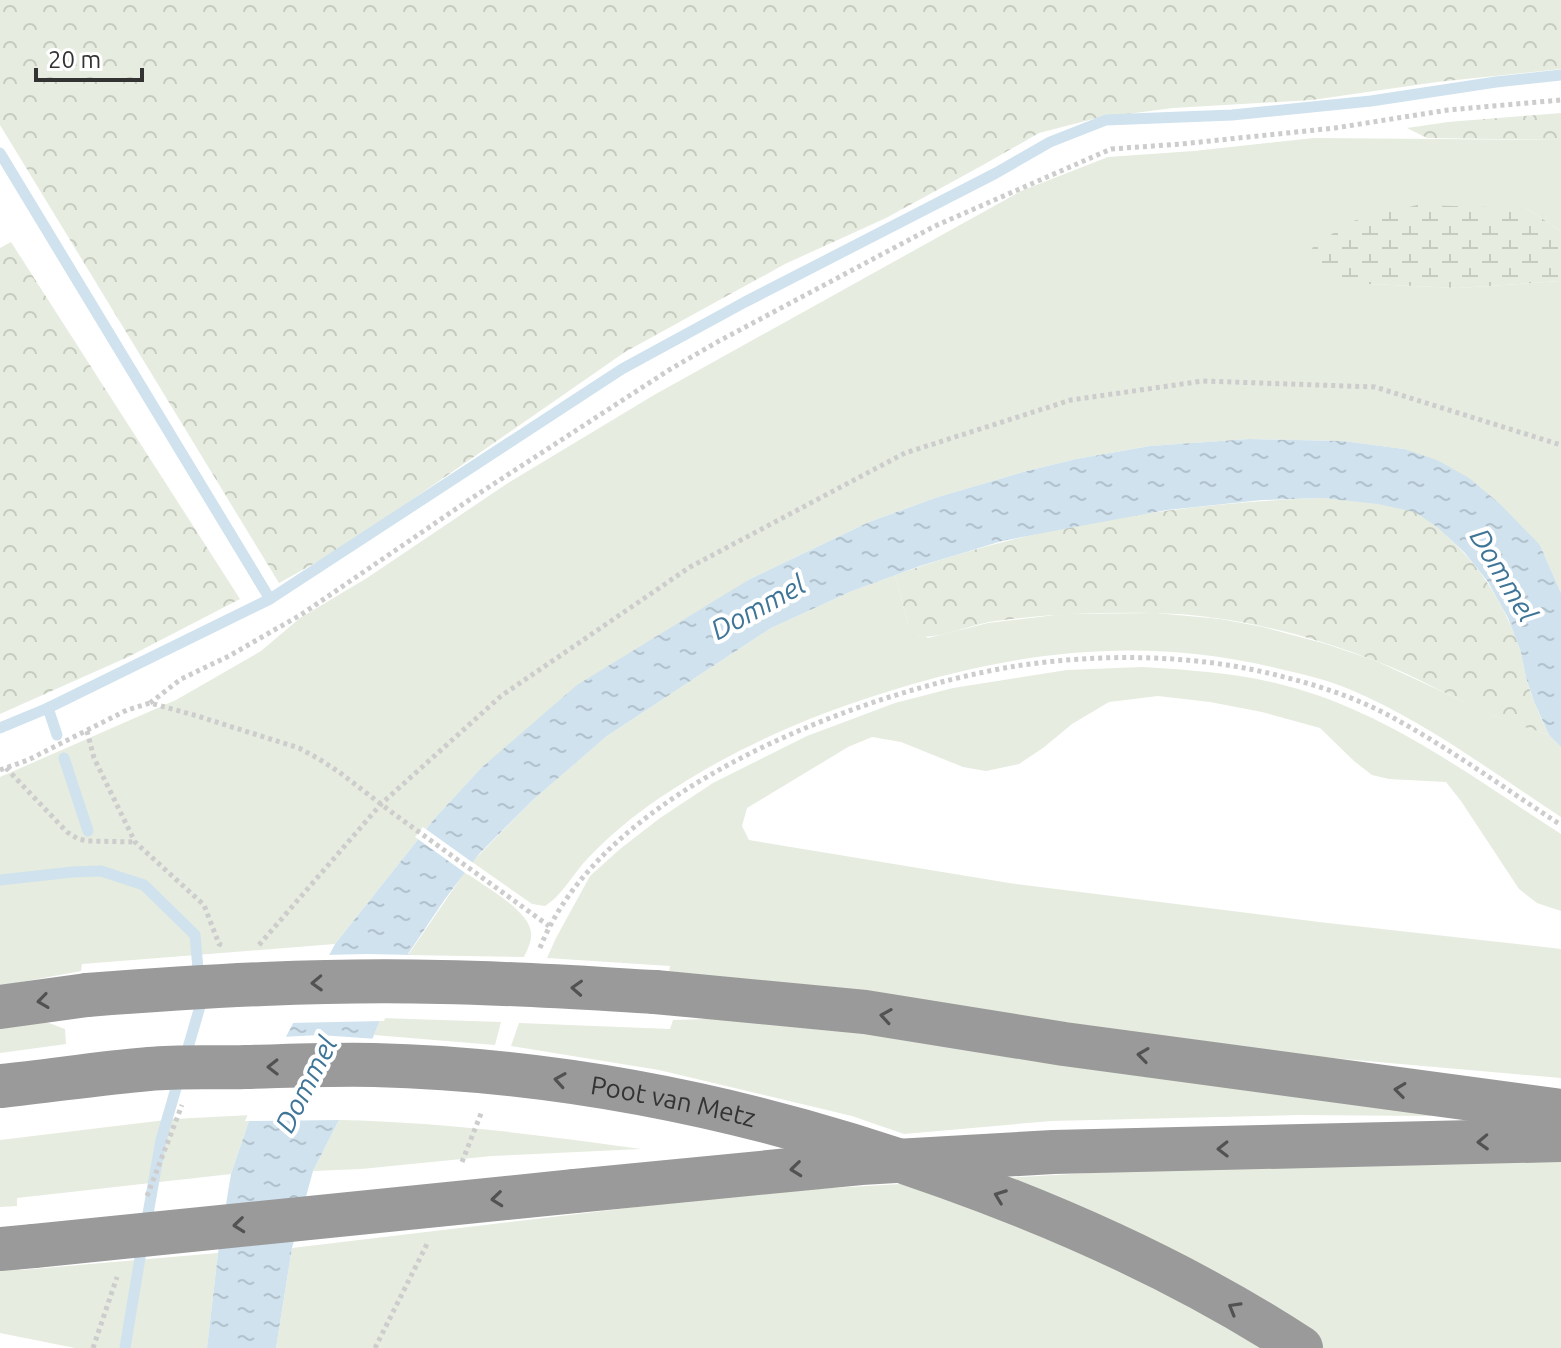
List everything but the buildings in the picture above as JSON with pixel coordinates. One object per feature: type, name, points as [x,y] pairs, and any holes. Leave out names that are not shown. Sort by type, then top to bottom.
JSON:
[{"type":"highway","points":[[0,1007],[87,995],[197,986],[352,982],[441,982],[655,992],[865,1012],[1064,1044],[1561,1111]]},
{"type":"highway","name":"Poot van Metz","points":[[0,1086],[152,1069],[372,1065],[549,1079],[673,1100],[856,1146],[1019,1203],[1154,1264],[1301,1348]]},
{"type":"highway","points":[[17,1248],[861,1163],[1053,1152],[1561,1140]]},
{"type":"path","points":[[135,842],[78,839],[3,769],[28,760],[127,710],[150,703],[181,679],[229,656],[302,614],[485,489],[669,370],[935,226],[1111,149],[1335,128],[1448,110],[1561,100]]},
{"type":"path","points":[[381,804],[501,696],[690,567],[905,453],[1071,400],[1203,381],[1375,387],[1561,445]]},
{"type":"path","points":[[538,954],[549,926],[581,878],[622,837],[688,788],[761,747],[846,712],[968,675],[1019,666],[1137,657],[1232,666],[1315,685],[1387,715],[1561,825]]},
{"type":"path","points":[[150,703],[299,748],[339,772],[549,926]]},
{"type":"path","points":[[87,731],[94,758],[135,842],[204,905],[219,944],[233,951]]},
{"type":"path","points":[[461,1164],[483,1107]]},
{"type":"path","points":[[375,1348],[432,1234]]},
{"type":"green space","points":[[0,0],[1561,0],[1561,69],[1437,82],[1312,100],[1173,108],[1097,118],[1039,133],[886,218],[785,264],[625,352],[344,547],[279,583],[0,125]]},
{"type":"green space","points":[[1561,113],[1561,140],[1427,138],[1407,128],[1448,122]]},
{"type":"green space","points":[[1314,138],[1561,140],[1561,231],[1526,208],[1369,284],[1459,288],[1561,281],[1561,593],[1540,545],[1404,449],[1343,441],[1249,439],[1150,446],[1023,472],[938,497],[869,522],[750,579],[480,769],[435,818],[335,944],[82,964],[81,971],[0,986],[0,777],[176,700],[261,651],[300,618],[367,578],[508,483],[654,395],[1021,191],[1108,157]]},
{"type":"green space","points":[[1417,205],[1526,208],[1561,231],[1561,281],[1459,288],[1369,284],[1322,274],[1312,248],[1349,222]]},
{"type":"green space","points":[[11,242],[240,599],[128,657],[0,714],[0,248]]},
{"type":"green space","points":[[1322,498],[1381,504],[1413,511],[1434,524],[1463,552],[1492,590],[1508,619],[1520,649],[1531,693],[1549,735],[1497,717],[1407,674],[1349,651],[1267,627],[1210,617],[1070,614],[989,622],[942,635],[913,636],[895,575],[999,543],[1106,520],[1214,505]]},
{"type":"green space","points":[[895,575],[908,624],[928,638],[988,623],[1064,614],[1156,613],[1263,627],[1376,661],[1497,717],[1549,735],[1561,747],[1561,817],[1404,716],[1332,683],[1230,659],[1181,653],[1085,652],[989,665],[941,676],[862,700],[771,736],[685,781],[640,812],[613,833],[545,906],[532,904],[472,862],[534,799],[607,736],[771,628]]},
{"type":"green space","points":[[1142,667],[1233,675],[1287,686],[1360,712],[1429,749],[1561,834],[1561,911],[1537,903],[1519,889],[1446,782],[1372,775],[1320,728],[1262,712],[1158,696],[1109,702],[1072,724],[1019,764],[986,771],[963,767],[901,742],[872,737],[848,747],[747,808],[742,826],[749,840],[1009,883],[1561,949],[1561,1078],[1163,1043],[669,973],[670,966],[547,958],[590,876],[620,849],[713,783],[807,736],[895,703],[953,688],[1067,670]]},
{"type":"green space","points":[[465,872],[514,907],[528,923],[531,939],[524,957],[408,955]]},
{"type":"green space","points":[[0,1014],[30,1016],[65,1029],[66,1044],[0,1053]]},
{"type":"green space","points":[[775,1017],[1431,1106],[1431,1116],[1298,1115],[1051,1121],[904,1134],[852,1116],[659,1070],[511,1046],[519,1023],[670,1029],[673,1020]]},
{"type":"green space","points":[[381,1018],[501,1022],[495,1045],[374,1035]]},
{"type":"green space","points":[[251,1115],[231,1174],[17,1198],[17,1206],[0,1207],[0,1140],[174,1119]]},
{"type":"green space","points":[[339,1120],[453,1126],[641,1149],[492,1156],[313,1171]]},
{"type":"green space","points":[[1561,1159],[1561,1348],[276,1348],[292,1248],[763,1192],[1299,1161]]},
{"type":"green space","points":[[218,1253],[207,1348],[75,1348],[0,1333],[0,1265],[21,1270]]},
{"type":"water","name":"Dommel","points":[[1249,439],[1343,441],[1404,449],[1437,460],[1469,478],[1500,504],[1540,545],[1561,593],[1561,747],[1549,735],[1535,704],[1508,618],[1488,582],[1464,552],[1415,512],[1378,504],[1322,498],[1262,500],[1167,510],[1002,541],[852,591],[771,628],[607,736],[534,799],[479,854],[408,954],[339,1120],[313,1171],[292,1248],[276,1348],[207,1348],[231,1174],[251,1115],[280,1048],[335,944],[435,818],[480,769],[577,685],[750,579],[869,522],[938,497],[1076,459],[1150,446]]},
{"type":"pier","points":[[423,827],[476,865],[468,875],[415,837]]},
{"type":"pier","points":[[324,955],[414,955],[384,1021],[289,1023]]},
{"type":"pier","points":[[320,1035],[377,1039],[343,1120],[245,1121],[281,1037]]},
{"type":"waterway","points":[[0,728],[48,708],[270,599],[622,369],[1050,142],[1106,120],[1232,115],[1371,101],[1561,75]]},
{"type":"waterway","points":[[0,153],[270,599]]},
{"type":"waterway","points":[[48,708],[57,735]]},
{"type":"waterway","points":[[64,758],[88,831]]},
{"type":"waterway","points":[[0,880],[101,871],[144,885],[195,935],[199,980]]},
{"type":"waterway","points":[[185,1058],[201,997]]},
{"type":"waterway","points":[[146,1225],[161,1140],[179,1078]]},
{"type":"waterway","points":[[125,1348],[142,1246]]}]
